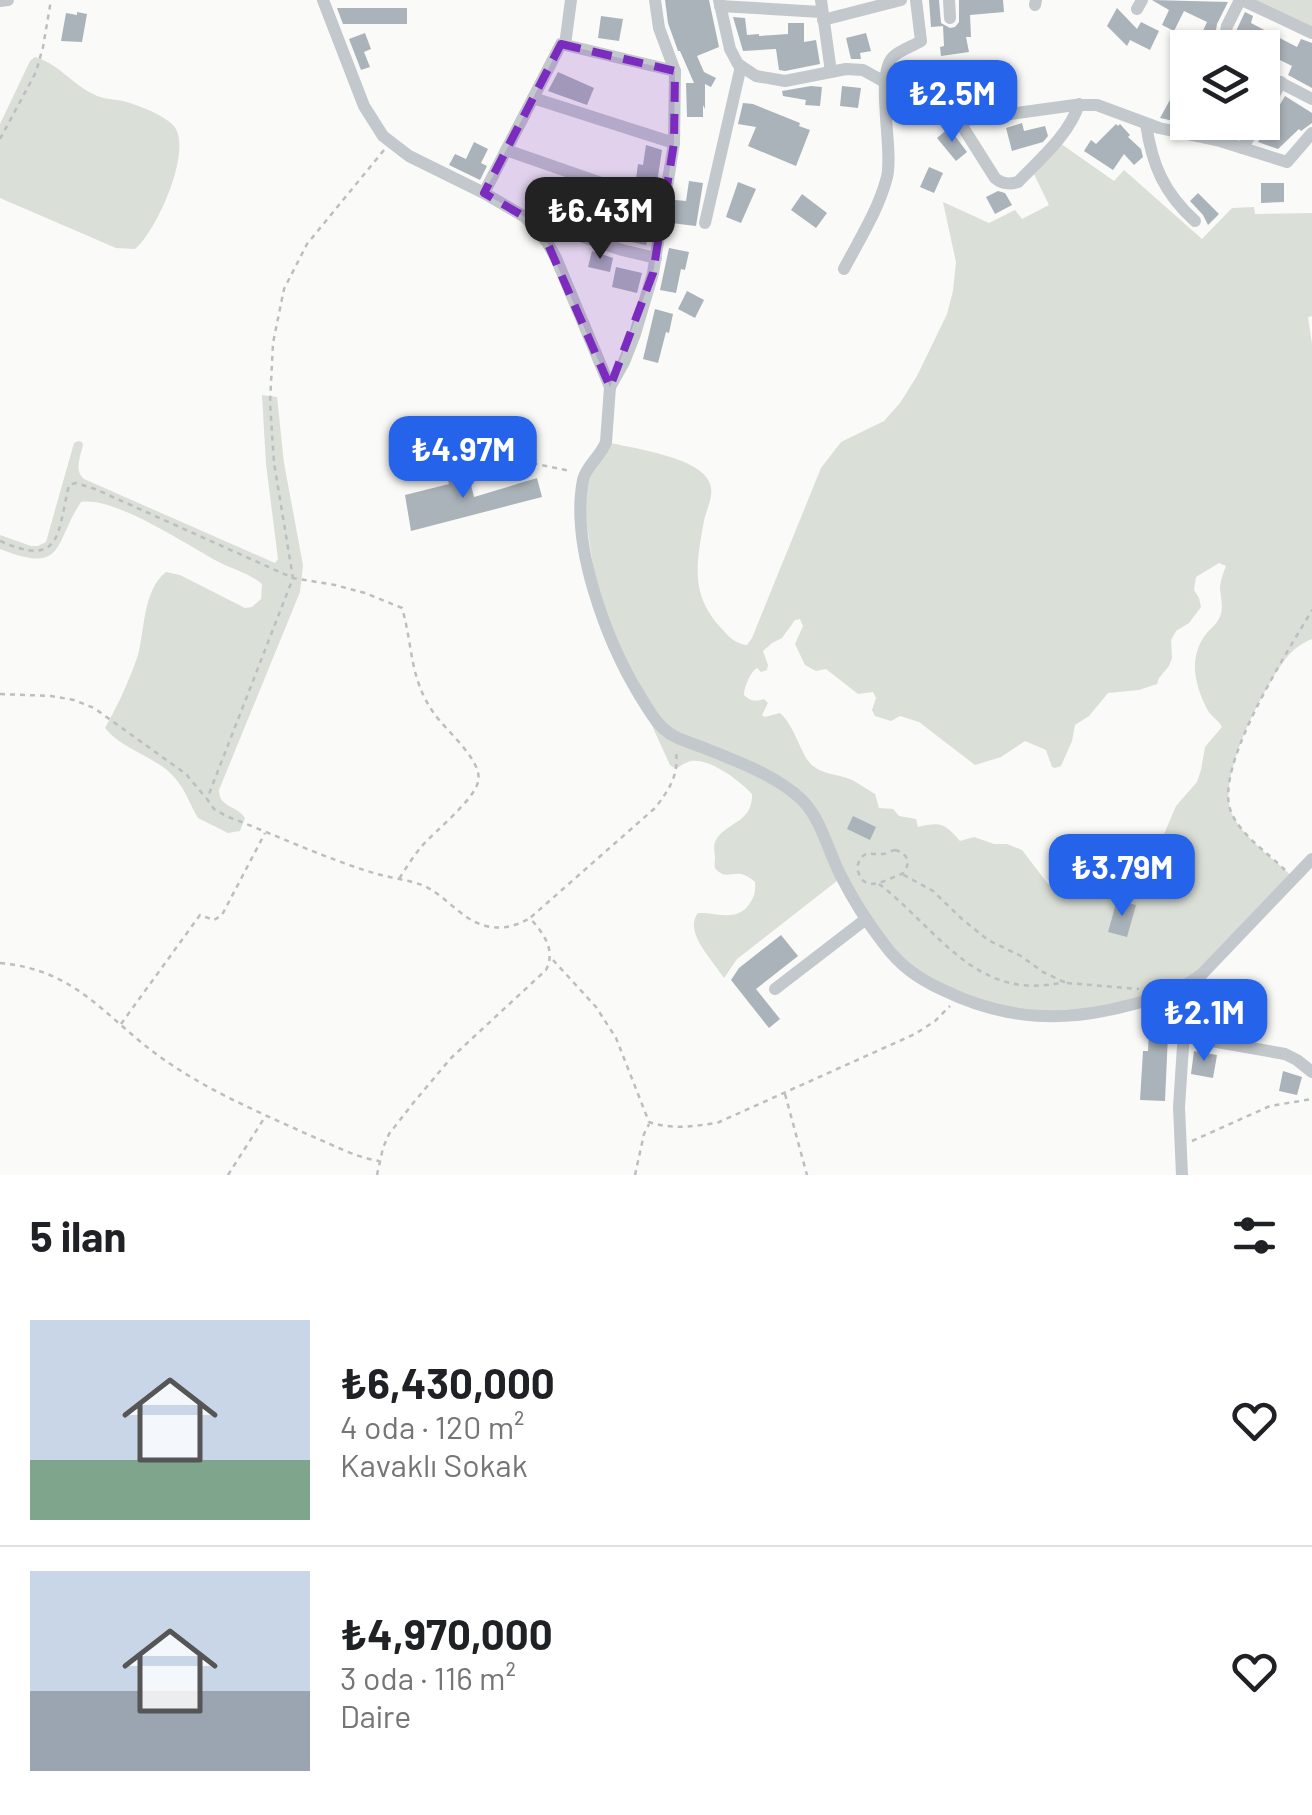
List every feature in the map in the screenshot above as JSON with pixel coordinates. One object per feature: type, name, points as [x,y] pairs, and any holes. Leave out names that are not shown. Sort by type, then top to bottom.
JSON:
[{"type":"street","points":[[0,1],[8,0]]},
{"type":"street","points":[[322,0],[364,106],[378,129],[408,156],[525,217],[656,258]]},
{"type":"street","points":[[565,45],[571,0]]},
{"type":"street","points":[[655,0],[661,36],[675,71],[674,143],[656,258],[635,334],[610,388],[606,442],[585,474],[582,496],[584,543],[601,614],[653,716],[674,736],[768,777],[804,802],[842,877],[885,946],[908,970],[958,998],[998,1012],[1067,1016],[1124,1006],[1187,986],[1312,859]]},
{"type":"street","points":[[901,0],[822,10],[719,3],[730,50],[741,66],[756,76],[785,81],[857,69],[941,113],[967,121],[1079,104],[1097,105],[1146,124],[1286,162],[1312,132]]},
{"type":"street","points":[[844,269],[888,175],[887,67],[894,56],[921,42],[916,0]]},
{"type":"street","points":[[949,0],[950,18]]},
{"type":"street","points":[[1226,30],[1241,0],[1312,32]]},
{"type":"street","points":[[822,10],[831,72]]},
{"type":"street","points":[[484,193],[561,44],[675,71]]},
{"type":"street","points":[[705,223],[741,66]]},
{"type":"street","points":[[1281,82],[1312,99]]},
{"type":"street","points":[[533,98],[674,143]]},
{"type":"street","points":[[960,120],[996,178],[1011,184],[1018,182],[1056,141],[1073,120],[1079,104]]},
{"type":"street","points":[[1146,124],[1152,157],[1170,195],[1195,221]]},
{"type":"street","points":[[1242,148],[1247,140]]},
{"type":"street","points":[[506,150],[601,183],[666,195]]},
{"type":"street","points":[[525,217],[556,258],[610,388]]},
{"type":"street","points":[[774,989],[866,918]]},
{"type":"street","points":[[1182,1175],[1187,986]]},
{"type":"street","points":[[1183,1036],[1285,1054],[1312,1072]]},
{"type":"path","points":[[0,139],[36,72],[51,0]]},
{"type":"path","points":[[207,799],[293,578],[274,463],[270,403],[273,343],[284,289],[306,244],[390,142]]},
{"type":"path","points":[[425,476],[508,458],[585,474]]},
{"type":"path","points":[[0,542],[34,551],[48,549],[56,539],[69,486],[76,484],[293,578],[365,592],[402,608],[416,684],[478,769],[478,782],[472,794],[420,848],[399,879]]},
{"type":"path","points":[[1294,878],[1242,828],[1228,805],[1228,792],[1253,713],[1312,610]]},
{"type":"path","points":[[0,694],[51,696],[94,708],[186,774],[214,809],[377,874],[419,884],[443,896],[478,924],[491,928],[517,925],[530,918],[637,825],[665,795],[675,776],[674,736]]},
{"type":"path","points":[[121,1024],[200,915],[214,920],[222,915],[266,832]]},
{"type":"path","points":[[902,874],[908,862],[895,850],[866,854],[858,863],[859,875],[868,884],[880,884],[902,874],[933,891],[988,940],[1064,982]]},
{"type":"path","points":[[880,884],[961,958],[997,980],[1038,988],[1064,982],[1140,990]]},
{"type":"path","points":[[377,1175],[389,1134],[414,1102],[451,1058],[546,970],[552,959],[551,950],[530,918]]},
{"type":"path","points":[[552,959],[596,1007],[616,1038],[650,1122],[636,1175]]},
{"type":"path","points":[[0,964],[24,966],[65,981],[174,1066],[266,1116],[366,1159],[380,1161]]},
{"type":"path","points":[[650,1122],[684,1128],[717,1123],[915,1034],[958,998]]},
{"type":"path","points":[[784,1092],[806,1175]]},
{"type":"path","points":[[1180,1147],[1270,1106],[1312,1099]]},
{"type":"path","points":[[228,1175],[266,1116]]},
{"type":"highlighted area","points":[[561,44],[675,71],[674,143],[653,273],[610,387],[547,242],[525,217],[484,193]]},
{"type":"shaded area","points":[[1242,0],[1312,0],[1312,33]]},
{"type":"shaded area","points":[[35,57],[93,94],[156,113],[172,124],[178,135],[179,150],[170,188],[153,226],[135,249],[116,248],[0,198],[0,124]]},
{"type":"shaded area","points":[[1057,141],[1114,181],[1124,170],[1202,239],[1232,208],[1254,207],[1255,214],[1312,213],[1312,316],[1308,317],[1312,344],[1312,639],[1287,657],[1266,689],[1235,758],[1229,801],[1233,816],[1245,833],[1294,878],[1202,974],[1097,1012],[998,1012],[908,970],[842,877],[737,959],[724,978],[697,937],[694,921],[698,913],[737,914],[753,898],[755,882],[716,869],[714,848],[719,835],[748,811],[752,794],[707,763],[691,761],[676,769],[670,765],[601,614],[582,496],[606,442],[660,454],[699,470],[710,483],[711,494],[699,552],[700,591],[722,629],[733,640],[747,645],[821,468],[841,442],[884,421],[900,403],[947,314],[956,262],[943,202],[989,223],[1015,210],[1022,219],[1049,205],[1031,168]],"holes":[[[1219,563],[1226,566],[1220,587],[1221,614],[1202,640],[1195,666],[1203,701],[1222,727],[1205,747],[1197,782],[1176,806],[1162,839],[1137,845],[1131,850],[1129,871],[1102,885],[1079,885],[1072,881],[1048,884],[1022,850],[974,837],[960,841],[942,825],[918,827],[916,819],[899,816],[893,809],[879,808],[875,794],[854,781],[814,767],[780,713],[765,717],[762,715],[768,703],[744,695],[754,670],[767,670],[763,651],[800,619],[803,626],[795,644],[805,665],[816,671],[826,669],[858,694],[873,692],[875,716],[891,721],[900,716],[919,722],[975,765],[1001,757],[1025,741],[1046,750],[1055,768],[1061,766],[1075,725],[1089,716],[1108,693],[1157,684],[1172,658],[1171,640],[1176,631],[1189,623],[1201,607],[1194,590],[1196,577]]]},
{"type":"shaded area","points":[[262,395],[277,397],[284,463],[303,565],[300,592],[219,790],[222,800],[245,818],[240,831],[228,833],[198,818],[182,787],[167,770],[105,728],[138,655],[153,589],[166,572],[180,575],[245,608],[261,599],[262,584],[131,514],[95,502],[81,502],[55,551],[47,557],[37,559],[0,549],[0,535],[31,546],[46,542],[74,443],[78,441],[83,445],[78,468],[84,479],[275,563],[278,559]]},
{"type":"building","points":[[665,0],[709,0],[719,47],[697,56],[704,72],[716,78],[711,87],[705,84],[703,117],[687,117],[686,83],[694,83],[668,23]]},
{"type":"building","points":[[929,0],[939,0],[941,23],[950,28],[959,22],[959,0],[1003,0],[1004,12],[970,15],[971,37],[966,37],[969,52],[941,56],[943,26],[931,27]]},
{"type":"building","points":[[1152,0],[1228,2],[1216,30],[1203,30],[1207,22],[1184,11],[1172,30],[1162,25],[1169,10]]},
{"type":"building","points":[[337,8],[407,8],[407,24],[343,24]]},
{"type":"building","points":[[1117,8],[1137,29],[1141,22],[1159,31],[1150,50],[1130,40],[1127,46],[1107,26]]},
{"type":"building","points":[[1245,12],[1253,16],[1251,23],[1264,30],[1237,30]]},
{"type":"building","points":[[66,13],[87,14],[82,42],[61,41]]},
{"type":"building","points":[[601,16],[623,19],[619,41],[598,38]]},
{"type":"building","points":[[733,17],[745,18],[747,35],[788,34],[788,23],[804,23],[804,42],[816,40],[820,64],[779,70],[776,49],[743,51]]},
{"type":"building","points":[[365,33],[371,49],[364,52],[370,67],[361,70],[349,39]]},
{"type":"building","points":[[866,33],[871,51],[860,53],[861,59],[851,59],[846,38]]},
{"type":"building","points":[[1280,38],[1297,47],[1301,39],[1312,43],[1312,88],[1288,75],[1292,66],[1280,60]]},
{"type":"building","points":[[969,66],[997,67],[996,79],[968,78]]},
{"type":"building","points":[[558,72],[594,88],[587,105],[548,91]]},
{"type":"building","points":[[842,86],[861,88],[858,108],[840,106]]},
{"type":"building","points":[[822,87],[820,106],[783,96],[782,91]]},
{"type":"building","points":[[1285,96],[1312,113],[1312,123],[1299,129],[1278,149],[1258,142],[1280,140],[1280,105]]},
{"type":"building","points":[[1170,100],[1170,120],[1160,118]]},
{"type":"building","points":[[743,103],[810,130],[796,166],[748,146],[756,127],[738,124]]},
{"type":"building","points":[[1022,123],[1024,131],[1045,126],[1048,136],[1043,142],[1012,151],[1006,128]]},
{"type":"building","points":[[1116,124],[1130,135],[1143,157],[1134,165],[1124,154],[1113,170],[1084,151],[1091,140],[1096,144]]},
{"type":"building","points":[[949,128],[967,152],[956,161],[937,138]]},
{"type":"building","points":[[474,142],[488,149],[481,163],[487,166],[480,180],[449,165],[455,154],[466,159]]},
{"type":"building","points":[[646,145],[662,150],[657,183],[636,179]]},
{"type":"building","points":[[929,167],[943,173],[934,193],[920,187]]},
{"type":"building","points":[[555,178],[597,192],[592,206],[551,188]]},
{"type":"building","points":[[689,181],[703,183],[696,226],[671,223],[675,200],[686,201]]},
{"type":"building","points":[[738,182],[756,189],[741,223],[726,217]]},
{"type":"building","points":[[1261,183],[1284,183],[1284,202],[1261,203]]},
{"type":"building","points":[[998,191],[1005,193],[1012,205],[995,214],[986,197]]},
{"type":"building","points":[[1198,193],[1219,214],[1208,225],[1190,201]]},
{"type":"building","points":[[802,194],[827,213],[816,228],[791,210]]},
{"type":"building","points":[[631,223],[650,228],[646,245],[627,241]]},
{"type":"building","points":[[669,248],[689,252],[676,293],[660,290]]},
{"type":"building","points":[[592,251],[613,258],[610,272],[588,267]]},
{"type":"building","points":[[616,267],[642,273],[637,293],[612,287]]},
{"type":"building","points":[[687,291],[704,300],[695,318],[678,309]]},
{"type":"building","points":[[655,309],[673,314],[658,363],[643,359]]},
{"type":"building","points":[[468,472],[474,497],[537,478],[542,497],[411,531],[405,495],[449,484],[447,477]]},
{"type":"building","points":[[853,816],[876,827],[870,840],[847,829]]},
{"type":"building","points":[[1117,900],[1136,905],[1127,937],[1108,932]]},
{"type":"building","points":[[781,935],[798,956],[756,989],[780,1019],[769,1028],[731,980],[739,968]]},
{"type":"building","points":[[1150,1012],[1169,1013],[1165,1101],[1140,1100]]},
{"type":"building","points":[[1194,1051],[1217,1055],[1213,1078],[1191,1074]]},
{"type":"building","points":[[1283,1071],[1302,1077],[1297,1095],[1279,1091]]}]
